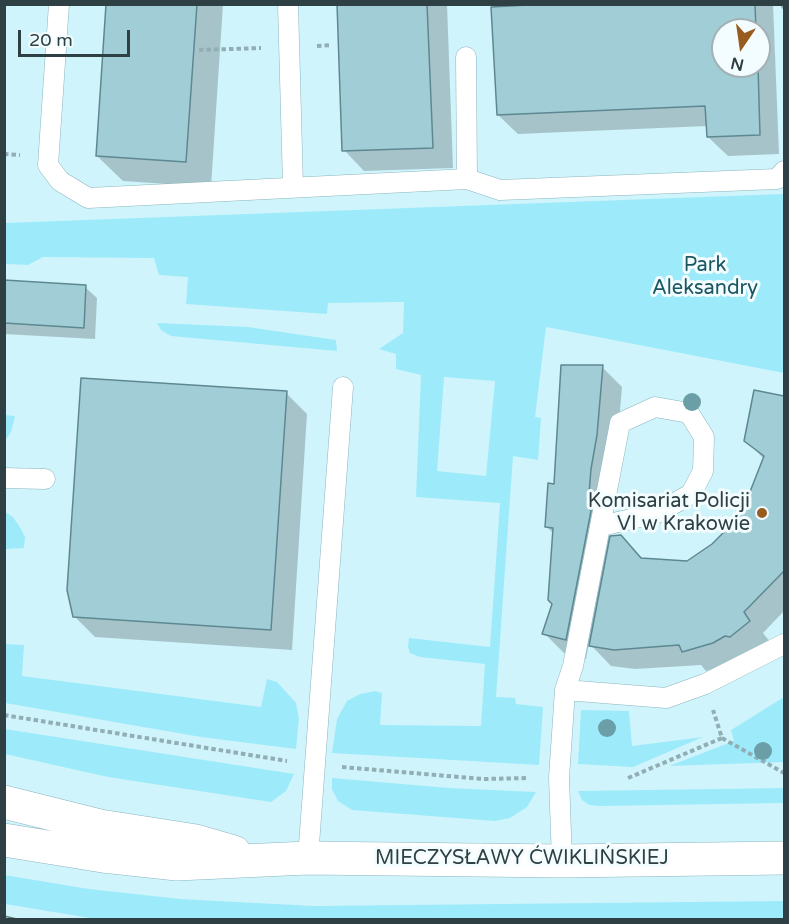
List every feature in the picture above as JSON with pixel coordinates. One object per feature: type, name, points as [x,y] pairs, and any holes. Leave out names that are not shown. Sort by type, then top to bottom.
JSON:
[{"type":"street","name":"MIECZYSŁAWY ĆWIKLIŃSKIEJ","points":[[4,802],[100,826],[196,841],[259,859]]},
{"type":"street","name":"MIECZYSŁAWY ĆWIKLIŃSKIEJ","points":[[4,840],[103,856],[177,864],[308,858],[562,861],[784,858]]},
{"type":"lane","points":[[59,4],[48,165],[60,182],[88,198],[467,179],[500,190],[777,179],[784,171]]},
{"type":"lane","points":[[288,4],[293,187]]},
{"type":"lane","points":[[466,57],[467,179]]},
{"type":"lane","points":[[308,858],[343,387]]},
{"type":"lane","points":[[562,861],[559,778],[565,690],[573,666],[620,423],[655,407],[689,413],[704,437],[703,471],[691,494],[657,513],[601,526]]},
{"type":"lane","points":[[4,478],[45,479]]},
{"type":"lane","points":[[565,690],[666,698],[705,684],[784,644]]},
{"type":"path","points":[[4,154],[17,155]]},
{"type":"path","points":[[710,701],[722,738],[784,773]]},
{"type":"path","points":[[4,715],[315,765],[483,779],[539,778]]},
{"type":"path","points":[[628,778],[722,738]]},
{"type":"green space","name":"Park Aleksandry","points":[[784,194],[784,373],[546,327],[535,417],[541,418],[538,460],[513,456],[496,697],[515,698],[516,704],[543,707],[539,765],[332,753],[337,719],[347,701],[360,694],[375,691],[382,693],[380,725],[481,726],[485,664],[420,657],[410,653],[408,647],[409,638],[490,647],[500,503],[416,497],[421,375],[396,369],[396,354],[379,349],[403,333],[404,302],[328,303],[327,314],[186,304],[188,277],[159,275],[154,258],[43,257],[28,265],[5,264],[5,223]],"holes":[[[444,377],[495,381],[486,476],[437,471]]]},
{"type":"green space","points":[[157,323],[248,327],[336,340],[337,351],[171,336],[161,330]]},
{"type":"green space","points":[[5,415],[15,416],[11,432],[5,441]]},
{"type":"green space","points":[[5,512],[13,517],[21,529],[25,537],[24,548],[5,549]]},
{"type":"green space","points":[[4,644],[24,645],[22,676],[261,707],[267,679],[277,682],[296,703],[299,719],[296,749],[201,737],[5,703]]},
{"type":"green space","points":[[784,697],[784,762],[669,766],[734,741],[731,730]]},
{"type":"green space","points":[[581,710],[629,711],[632,746],[703,737],[633,767],[578,764]]},
{"type":"green space","points":[[4,729],[294,774],[286,791],[271,802],[108,777],[5,754]]},
{"type":"green space","points":[[332,778],[449,788],[536,792],[527,807],[510,818],[495,821],[352,810],[338,801],[332,789]]},
{"type":"green space","points":[[784,788],[784,803],[600,806],[589,805],[582,800],[578,791]]},
{"type":"green space","points":[[4,875],[89,889],[180,899],[313,906],[784,901],[784,919],[96,919],[5,904]]},
{"type":"building","points":[[106,4],[197,4],[186,162],[96,156]]},
{"type":"building","points":[[337,4],[427,4],[433,148],[342,151]]},
{"type":"building","points":[[546,4],[755,4],[756,18],[711,18],[711,78],[758,78],[760,135],[707,137],[705,106],[497,115],[491,7]]},
{"type":"building","points":[[4,280],[86,285],[84,328],[4,323]]},
{"type":"building","points":[[561,365],[603,365],[597,435],[591,469],[588,506],[591,511],[566,640],[542,634],[552,604],[548,600],[553,528],[545,527],[548,483],[554,484]]},
{"type":"building","points":[[81,378],[287,391],[271,630],[73,617],[67,590]]},
{"type":"building","name":"Komisariat Policji VI w Krakowie","points":[[754,390],[784,396],[784,571],[744,612],[750,621],[730,637],[725,636],[713,643],[682,652],[679,645],[614,650],[589,646],[610,536],[621,535],[641,558],[687,561],[712,544],[732,524],[744,507],[764,456],[744,441]]},
{"type":"tram line","points":[[4,916],[21,920]]},
{"type":"place","name":"Komisariat Policji VI w Krakowie","points":[[762,513]]}]
